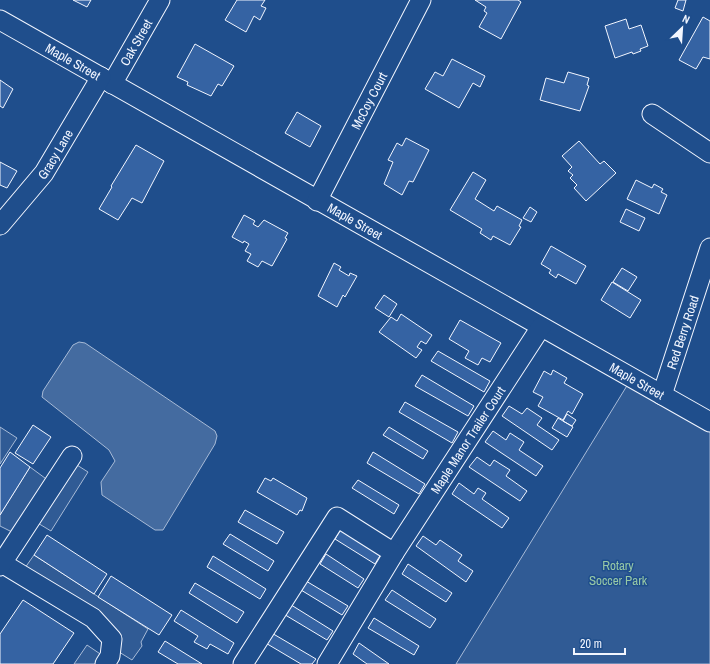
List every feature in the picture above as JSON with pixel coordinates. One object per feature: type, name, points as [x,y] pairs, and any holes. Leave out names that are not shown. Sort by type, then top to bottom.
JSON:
[{"type":"street","name":"Oak Street","points":[[106,81],[160,0]]},
{"type":"street","name":"McCoy Court","points":[[317,201],[421,0]]},
{"type":"street","name":"Maple Street","points":[[0,20],[317,201],[710,422]]},
{"type":"street","name":"Gracy Lane","points":[[0,225],[44,173],[106,81]]},
{"type":"street","points":[[652,114],[710,153]]},
{"type":"street","name":"Red Berry Road","points":[[662,394],[710,248]]},
{"type":"street","name":"Maple Manor Trailer Court","points":[[327,664],[394,552],[541,327]]},
{"type":"street","points":[[72,456],[1,564],[92,618],[112,639],[110,656],[105,664]]},
{"type":"street","points":[[244,664],[337,517],[394,552]]},
{"type":"shaded area","points":[[79,342],[85,343],[215,431],[217,436],[215,444],[163,530],[155,530],[102,495],[101,482],[115,461],[109,450],[42,397],[43,391],[73,345]]},
{"type":"shaded area","name":"Rotary Soccer Park","points":[[628,384],[710,431],[710,664],[456,664]]},
{"type":"shaded area","points":[[0,427],[17,438],[0,464]]},
{"type":"shaded area","points":[[69,460],[88,472],[51,531],[31,519],[20,536],[0,526],[0,515],[30,467],[53,484]]},
{"type":"shaded area","points":[[34,555],[148,629],[141,642],[142,646],[132,660],[111,647],[112,639],[20,575]]},
{"type":"shaded area","points":[[87,645],[115,664],[74,664]]},
{"type":"building","points":[[73,0],[91,0],[87,7]]},
{"type":"building","points":[[237,0],[265,0],[261,6],[266,8],[260,20],[254,16],[246,32],[225,20]]},
{"type":"building","points":[[475,0],[518,0],[521,2],[501,39],[479,27],[487,13],[484,11],[486,7]]},
{"type":"building","points":[[678,0],[686,0],[683,11],[675,8]]},
{"type":"building","points":[[703,17],[710,21],[710,59],[703,57],[696,69],[679,60]]},
{"type":"building","points":[[626,19],[629,29],[641,25],[648,46],[633,54],[632,52],[615,58],[605,26]]},
{"type":"building","points":[[195,44],[234,66],[222,86],[218,84],[211,96],[187,85],[188,82],[177,77]]},
{"type":"building","points":[[452,59],[485,76],[480,87],[473,83],[459,108],[425,89],[435,72],[443,76]]},
{"type":"building","points":[[568,72],[589,78],[587,85],[589,86],[580,111],[540,100],[546,78],[564,83]]},
{"type":"building","points":[[0,80],[13,89],[3,108],[0,106]]},
{"type":"building","points":[[297,112],[321,126],[310,147],[285,133]]},
{"type":"building","points":[[406,138],[429,150],[413,182],[409,181],[402,195],[384,184],[393,162],[388,160],[397,143],[402,146]]},
{"type":"building","points":[[579,141],[600,164],[604,161],[616,173],[586,201],[574,188],[577,185],[570,178],[573,175],[568,171],[572,167],[562,156]]},
{"type":"building","points":[[136,145],[164,161],[142,203],[132,198],[118,220],[99,209]]},
{"type":"building","points":[[0,162],[17,171],[7,188],[0,185]]},
{"type":"building","points":[[473,172],[486,180],[475,199],[494,211],[497,206],[522,220],[519,226],[521,227],[510,245],[493,236],[491,240],[480,233],[482,229],[450,210]]},
{"type":"building","points":[[636,180],[652,188],[654,184],[663,189],[661,192],[667,195],[659,214],[627,199]]},
{"type":"building","points":[[530,207],[537,212],[531,222],[523,218]]},
{"type":"building","points":[[626,209],[645,218],[639,231],[620,222]]},
{"type":"building","points":[[244,215],[255,221],[253,224],[258,227],[264,220],[288,233],[285,238],[287,239],[272,266],[262,261],[258,267],[247,261],[251,254],[245,251],[249,244],[244,241],[243,243],[232,237]]},
{"type":"building","points":[[551,246],[586,266],[576,284],[558,274],[556,278],[549,273],[551,270],[541,264]]},
{"type":"building","points":[[334,263],[341,267],[339,270],[349,276],[350,273],[357,276],[345,297],[343,295],[337,307],[318,296]]},
{"type":"building","points":[[622,268],[637,277],[628,291],[613,282]]},
{"type":"building","points":[[612,282],[641,300],[630,318],[601,300]]},
{"type":"building","points":[[384,295],[397,304],[389,317],[375,308]]},
{"type":"building","points":[[401,314],[432,335],[426,344],[421,341],[417,347],[422,350],[416,358],[379,332],[391,317],[397,321]]},
{"type":"building","points":[[460,320],[501,343],[490,362],[482,358],[478,365],[465,358],[469,351],[449,339]]},
{"type":"building","points":[[438,351],[490,381],[484,392],[431,361]]},
{"type":"building","points":[[553,370],[567,378],[564,383],[583,394],[572,414],[568,411],[563,420],[538,406],[543,397],[533,392],[544,371],[551,375]]},
{"type":"building","points":[[422,375],[474,406],[468,416],[415,386]]},
{"type":"building","points":[[405,402],[458,432],[452,443],[399,412]]},
{"type":"building","points":[[509,406],[522,414],[527,408],[542,418],[537,425],[559,440],[552,450],[502,416]]},
{"type":"building","points":[[567,414],[576,420],[572,426],[563,421]]},
{"type":"building","points":[[558,418],[573,427],[567,437],[552,428]]},
{"type":"building","points":[[33,425],[51,437],[33,464],[15,453]]},
{"type":"building","points":[[389,427],[428,451],[423,459],[383,435]]},
{"type":"building","points":[[493,431],[506,440],[510,433],[524,442],[519,450],[543,466],[536,476],[485,442]]},
{"type":"building","points":[[10,452],[30,467],[0,515],[0,468]]},
{"type":"building","points":[[373,452],[425,484],[419,494],[367,463]]},
{"type":"building","points":[[477,457],[490,466],[494,460],[510,470],[506,476],[527,491],[520,501],[469,467]]},
{"type":"building","points":[[265,478],[271,481],[273,478],[307,498],[302,511],[300,510],[297,515],[257,492]]},
{"type":"building","points":[[358,480],[399,505],[394,514],[352,488]]},
{"type":"building","points":[[459,483],[474,494],[478,488],[486,493],[482,499],[509,518],[502,528],[452,494]]},
{"type":"building","points":[[245,510],[284,532],[277,544],[238,522]]},
{"type":"building","points":[[341,529],[381,554],[375,564],[335,539]]},
{"type":"building","points":[[230,534],[274,561],[268,571],[223,544]]},
{"type":"building","points":[[47,535],[107,574],[94,594],[34,555]]},
{"type":"building","points":[[423,536],[436,545],[440,540],[462,555],[458,561],[473,571],[466,582],[416,546]]},
{"type":"building","points":[[326,554],[364,579],[358,588],[320,564]]},
{"type":"building","points":[[213,556],[266,589],[260,599],[207,567]]},
{"type":"building","points":[[408,564],[452,593],[446,602],[402,574]]},
{"type":"building","points":[[111,576],[172,615],[159,635],[98,597]]},
{"type":"building","points":[[306,581],[348,606],[342,615],[301,590]]},
{"type":"building","points":[[195,583],[244,612],[237,623],[189,593]]},
{"type":"building","points":[[392,590],[436,619],[430,628],[385,600]]},
{"type":"building","points":[[23,600],[74,633],[53,664],[0,664],[0,634]]},
{"type":"building","points":[[288,603],[333,631],[327,640],[282,613]]},
{"type":"building","points":[[181,610],[234,643],[228,654],[210,644],[207,649],[194,642],[198,636],[174,621]]},
{"type":"building","points":[[374,618],[419,646],[414,655],[368,628]]},
{"type":"building","points":[[270,632],[316,659],[312,664],[301,664],[264,642]]},
{"type":"building","points":[[165,641],[202,664],[178,664],[158,652]]},
{"type":"building","points":[[359,643],[389,664],[367,664],[353,654]]}]
